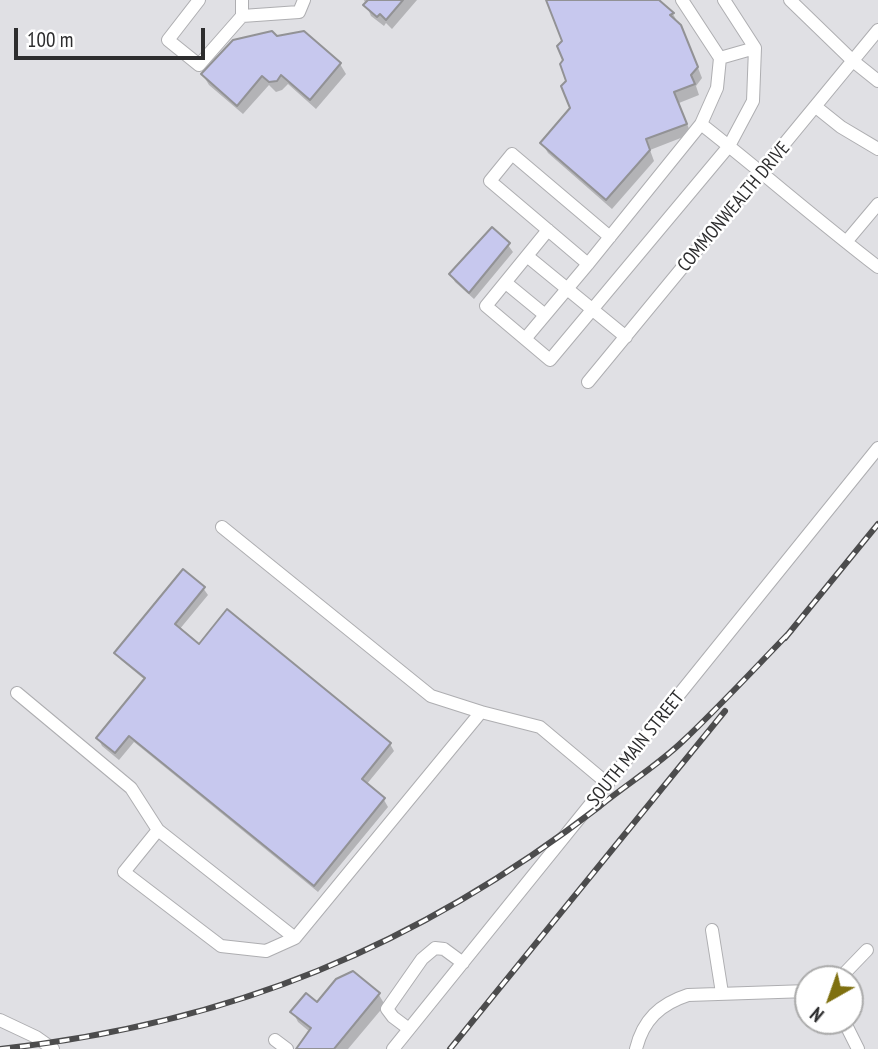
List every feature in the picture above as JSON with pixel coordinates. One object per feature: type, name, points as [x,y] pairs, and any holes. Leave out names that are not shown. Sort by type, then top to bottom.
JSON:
[{"type":"street","points":[[199,0],[168,40],[199,65],[242,16],[242,0]]},
{"type":"street","points":[[242,16],[299,12],[304,0]]},
{"type":"street","points":[[525,339],[701,124],[717,88],[720,58],[682,0]]},
{"type":"street","points":[[548,230],[486,306],[550,360],[729,146],[753,101],[755,48],[724,0]]},
{"type":"street","points":[[790,0],[853,61],[878,81]]},
{"type":"street","name":"COMMONWEALTH DRIVE","points":[[588,382],[763,173],[878,30]]},
{"type":"street","points":[[720,58],[755,48]]},
{"type":"street","points":[[816,107],[841,127],[878,149]]},
{"type":"street","points":[[701,124],[878,267]]},
{"type":"street","points":[[589,264],[490,181],[512,154],[610,237]]},
{"type":"street","points":[[846,242],[878,204]]},
{"type":"street","points":[[527,256],[626,337]]},
{"type":"street","points":[[506,283],[545,315]]},
{"type":"street","name":"SOUTH MAIN STREET","points":[[393,1049],[878,448]]},
{"type":"street","points":[[222,527],[431,696],[540,727],[608,784]]},
{"type":"street","points":[[17,694],[131,788],[158,830],[295,938]]},
{"type":"street","points":[[158,830],[124,872],[221,946],[266,951],[295,938],[481,712]]},
{"type":"street","points":[[712,930],[722,993]]},
{"type":"street","points":[[409,1029],[387,1009],[422,959],[435,948],[444,949],[463,962]]},
{"type":"street","points":[[853,965],[867,950]]},
{"type":"street","points":[[636,1049],[640,1034],[650,1017],[674,999],[688,995],[794,991]]},
{"type":"street","points":[[0,1020],[36,1037],[53,1049]]},
{"type":"street","points":[[275,1040],[287,1049]]},
{"type":"building","points":[[368,0],[403,0],[386,20],[380,14],[377,17],[363,5]]},
{"type":"building","points":[[546,0],[659,0],[674,13],[670,15],[681,25],[698,67],[691,75],[695,84],[674,92],[687,124],[646,139],[650,150],[606,200],[540,143],[570,108],[561,86],[566,81],[560,64],[563,60],[557,46],[562,41]]},
{"type":"building","points":[[272,31],[277,36],[304,31],[341,63],[310,100],[281,75],[277,81],[269,82],[262,76],[237,106],[201,74],[233,40]]},
{"type":"building","points":[[492,227],[510,243],[469,293],[449,274]]},
{"type":"building","points":[[183,569],[205,587],[175,624],[199,644],[227,609],[391,743],[362,779],[385,798],[314,886],[129,736],[115,753],[96,738],[145,678],[114,653]]},
{"type":"building","points":[[353,971],[380,993],[334,1049],[296,1049],[311,1028],[290,1012],[306,993],[317,1002],[336,979]]},
{"type":"railway","points":[[785,638],[878,524]]},
{"type":"railway","points":[[0,1049],[84,1037],[165,1020],[242,998],[317,971],[390,938],[461,900],[531,856],[653,766],[697,728],[791,631]]},
{"type":"railway","points":[[450,1049],[725,711]]}]
